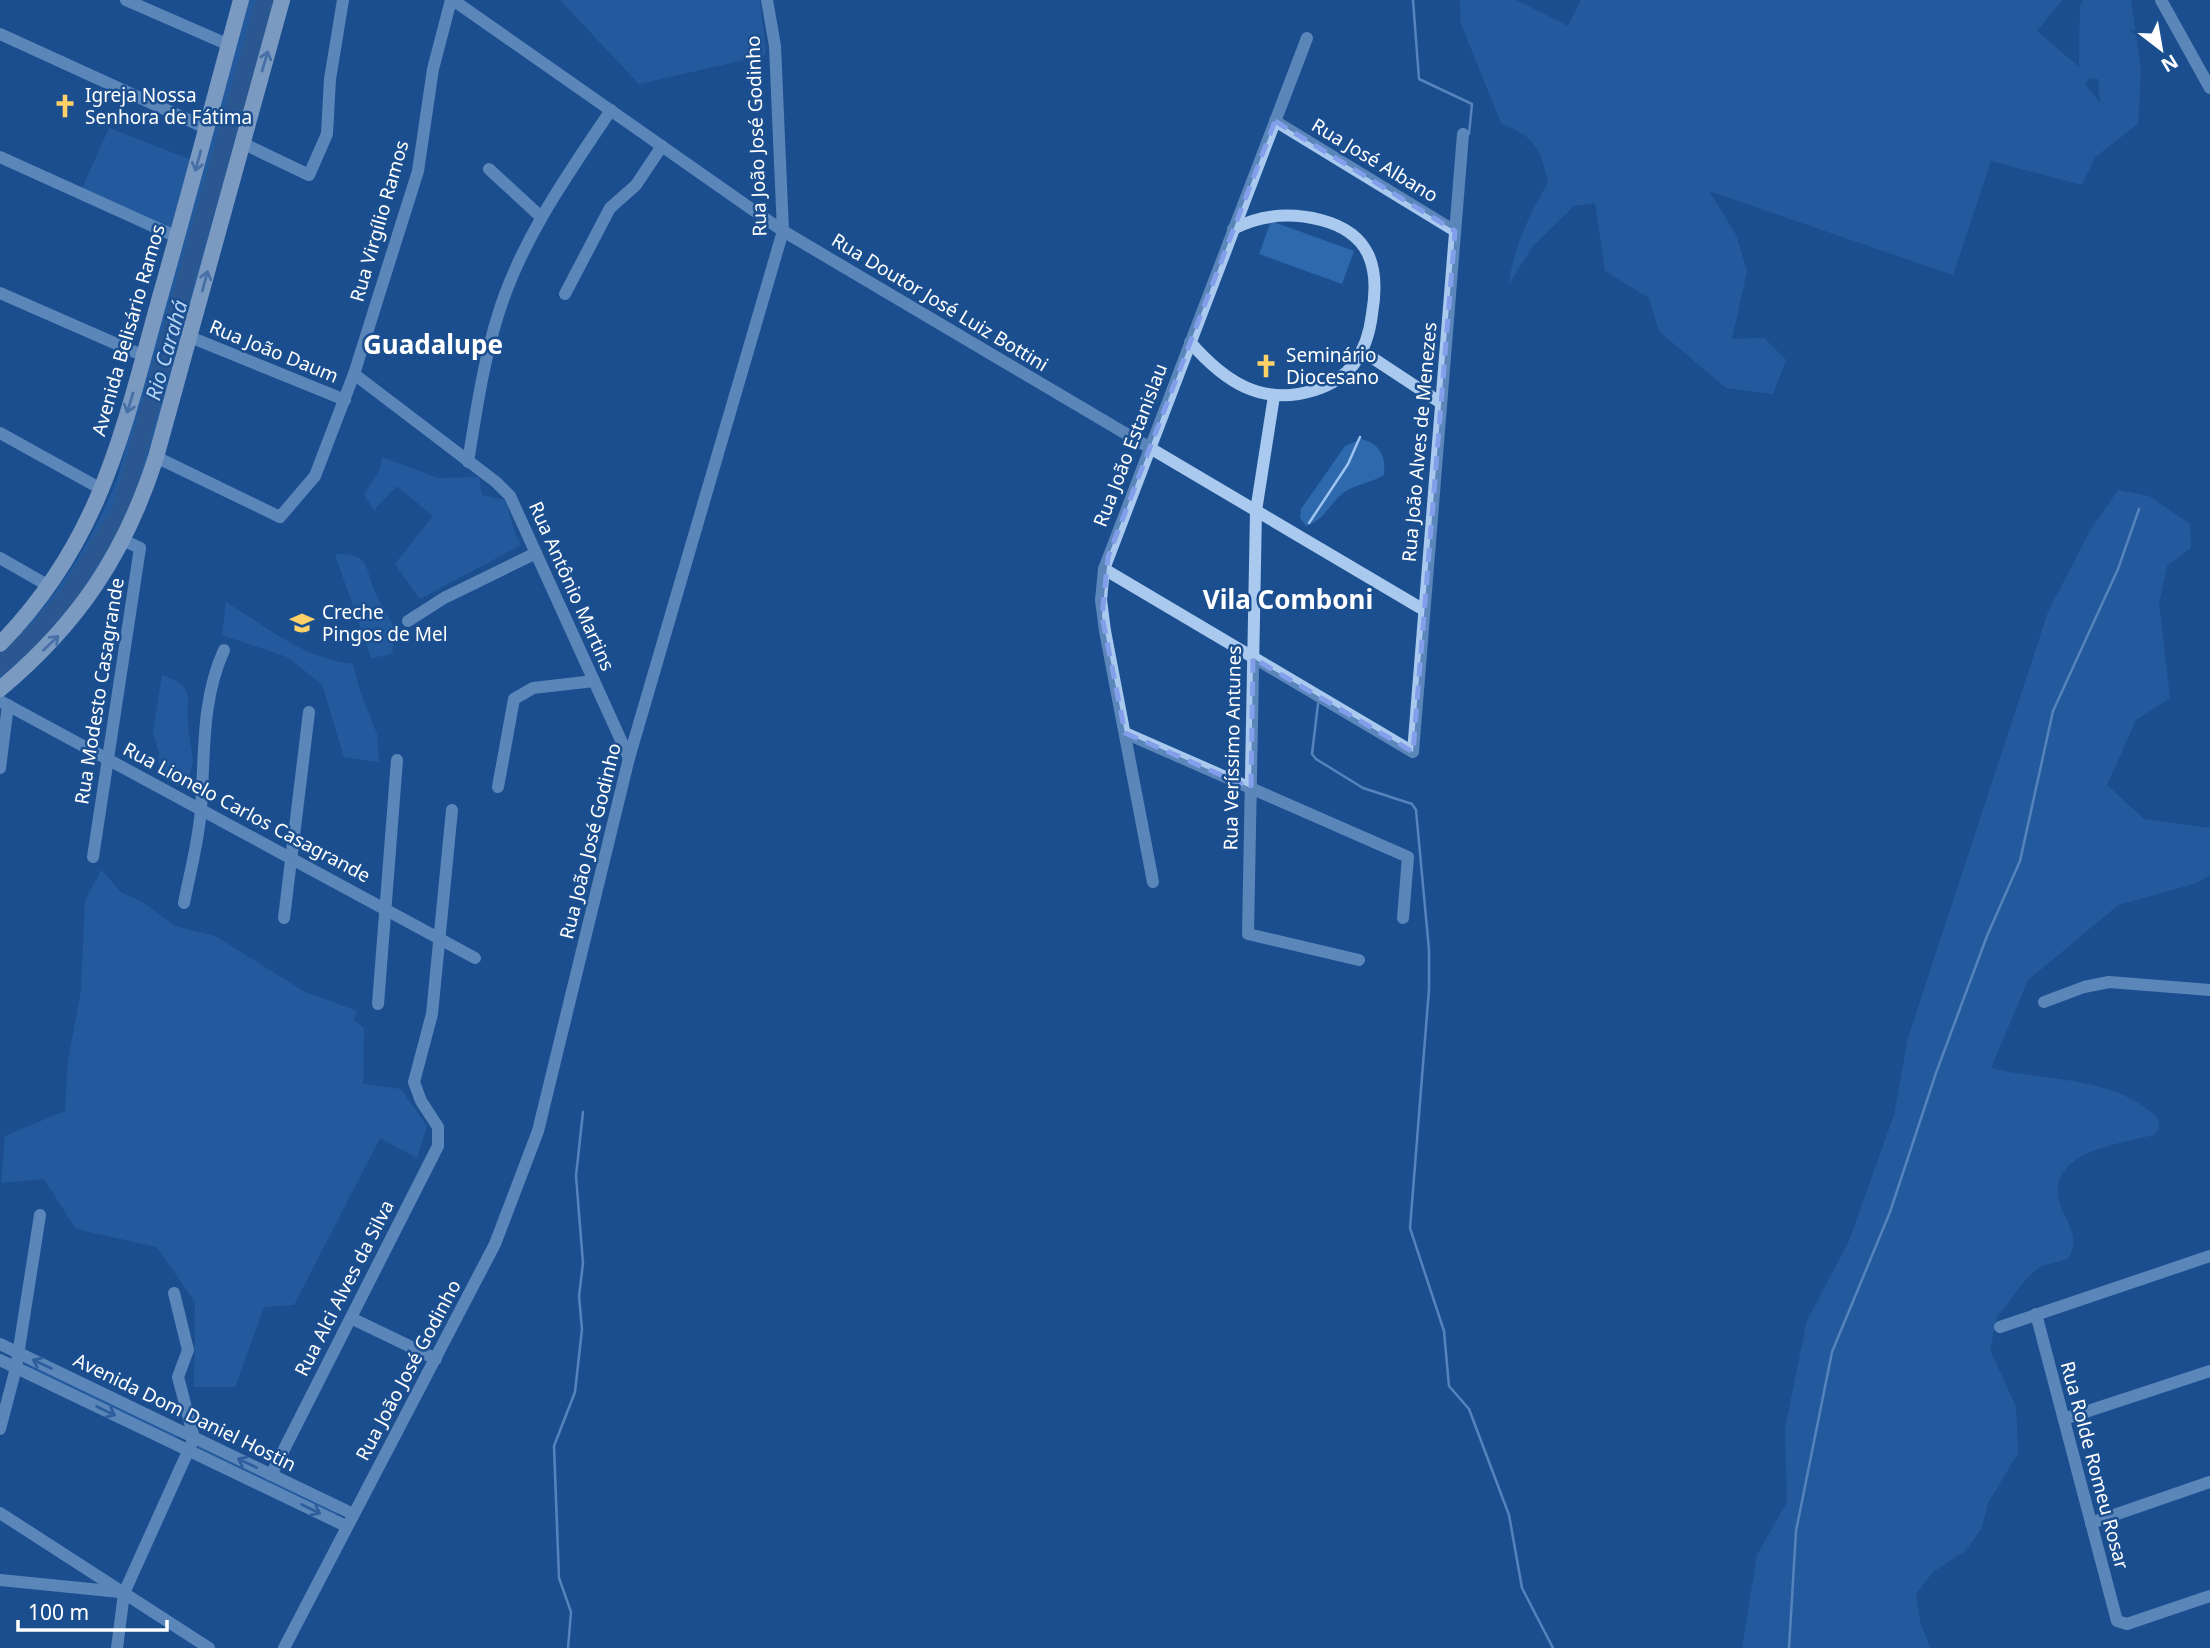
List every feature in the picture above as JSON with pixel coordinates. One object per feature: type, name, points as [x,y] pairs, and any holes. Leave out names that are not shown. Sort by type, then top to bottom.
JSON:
[{"type":"main road","name":"Avenida Belisário Ramos","points":[[0,644],[49,586],[79,539],[103,491],[144,356],[241,0]]},
{"type":"main road","points":[[0,689],[60,634],[97,586],[123,540],[156,457],[282,0]]},
{"type":"street","points":[[126,0],[229,45]]},
{"type":"street","points":[[242,144],[309,176],[327,134],[330,79],[343,0]]},
{"type":"street","name":"Rua Doutor José Luiz Bottini","points":[[452,0],[783,231],[1424,610]]},
{"type":"street","name":"Rua Virgílio Ramos","points":[[156,457],[280,517],[315,476],[354,374],[418,171],[433,69],[452,0]]},
{"type":"street","name":"Rua João José Godinho","points":[[284,1648],[495,1244],[530,1157],[629,758],[783,231],[775,46],[767,0]]},
{"type":"street","points":[[2161,0],[2210,88]]},
{"type":"street","points":[[0,34],[206,128]]},
{"type":"street","name":"Rua João Estanislau","points":[[1153,881],[1102,616],[1104,569],[1307,38]]},
{"type":"street","points":[[468,462],[481,384],[498,313],[513,274],[541,217],[611,110]]},
{"type":"street","name":"Rua José Albano","points":[[1275,121],[1455,231]]},
{"type":"street","name":"Rua João Alves de Menezes","points":[[1253,658],[1413,752],[1463,134]]},
{"type":"street","points":[[565,295],[610,208],[636,185],[662,146]]},
{"type":"street","points":[[0,157],[177,237]]},
{"type":"street","points":[[489,169],[541,217]]},
{"type":"street","points":[[1190,342],[1234,384],[1255,393],[1274,396],[1304,393],[1332,383],[1348,370],[1362,351],[1371,322],[1376,275],[1372,260],[1358,239],[1328,221],[1290,214],[1261,218],[1233,229]]},
{"type":"street","points":[[0,293],[144,356]]},
{"type":"street","name":"Rua João Daum","points":[[190,337],[345,400]]},
{"type":"street","points":[[1362,351],[1441,403]]},
{"type":"street","name":"Rua Antônio Martins","points":[[354,374],[510,496],[629,758]]},
{"type":"street","name":"Rua Veríssimo Antunes","points":[[1274,396],[1256,511],[1248,934],[1359,960]]},
{"type":"street","points":[[0,433],[103,491]]},
{"type":"street","name":"Rua Modesto Casagrande","points":[[93,858],[140,548],[123,540]]},
{"type":"street","points":[[408,621],[444,598],[536,553]]},
{"type":"street","points":[[0,558],[49,586]]},
{"type":"street","points":[[1104,569],[1253,658]]},
{"type":"street","points":[[184,903],[201,809],[205,715],[212,679],[224,650]]},
{"type":"street","points":[[498,787],[514,699],[533,688],[594,681]]},
{"type":"street","points":[[0,768],[4,703]]},
{"type":"street","name":"Rua Lionelo Carlos Casagrande","points":[[4,703],[475,957]]},
{"type":"street","points":[[284,918],[309,712]]},
{"type":"street","points":[[1125,733],[1408,857],[1403,918]]},
{"type":"street","points":[[378,1004],[397,760]]},
{"type":"street","points":[[439,938],[452,810]]},
{"type":"street","name":"Rua Alci Alves da Silva","points":[[271,1475],[438,1146],[440,1136],[414,1082],[430,1022],[439,938]]},
{"type":"street","points":[[2043,1002],[2109,982],[2210,990]]},
{"type":"street","points":[[0,1429],[19,1353],[40,1215]]},
{"type":"street","points":[[2000,1327],[2210,1256]]},
{"type":"street","points":[[117,1648],[124,1593],[194,1438],[178,1377],[188,1350],[174,1293]]},
{"type":"street","name":"Rua Rolde Romeu Rosar","points":[[2036,1314],[2115,1617],[2120,1624],[2210,1596]]},
{"type":"street","points":[[351,1318],[436,1359]]},
{"type":"street","name":"Avenida Dom Daniel Hostin","points":[[0,1344],[353,1514]]},
{"type":"street","name":"Avenida Dom Daniel Hostin","points":[[0,1360],[346,1526]]},
{"type":"street","points":[[2064,1419],[2210,1371]]},
{"type":"street","points":[[2091,1523],[2210,1482]]},
{"type":"street","points":[[0,1513],[209,1648]]},
{"type":"street","points":[[0,1580],[124,1593]]},
{"type":"highlighted area","points":[[1275,121],[1455,231],[1413,752],[1253,658],[1251,788],[1125,733],[1102,616],[1108,557]]},
{"type":"shaded area","points":[[249,0],[277,0],[149,463],[114,545],[60,624],[0,682],[0,655],[36,616],[68,574],[95,529],[117,480]]},
{"type":"shaded area","points":[[560,0],[760,0],[766,55],[639,84]]},
{"type":"shaded area","points":[[1460,0],[1516,0],[1568,26],[1581,0],[2062,0],[2037,31],[2079,67],[2080,6],[2083,0],[2131,0],[2141,69],[2138,124],[2095,157],[2082,185],[1991,161],[1953,275],[1709,191],[1736,235],[1747,271],[1732,339],[1764,338],[1786,360],[1773,394],[1726,388],[1659,331],[1649,298],[1605,271],[1595,203],[1574,206],[1533,246],[1509,284],[1519,243],[1548,182],[1534,144],[1521,133],[1501,123],[1461,24]],"holes":[[[2090,78],[2098,79],[2100,103],[2085,84]]]},
{"type":"shaded area","points":[[109,128],[197,162],[177,237],[80,193]]},
{"type":"shaded area","points":[[1271,221],[1354,251],[1342,284],[1259,254]]},
{"type":"shaded area","points":[[1362,439],[1373,444],[1380,452],[1384,462],[1384,475],[1343,493],[1322,516],[1306,526],[1300,518],[1301,509],[1345,446]]},
{"type":"shaded area","points":[[382,457],[437,478],[479,477],[482,495],[506,500],[514,531],[521,545],[420,599],[395,564],[433,516],[397,486],[374,510],[364,495],[380,470]]},
{"type":"shaded area","points":[[2118,490],[2149,496],[2190,524],[2191,548],[2167,566],[2159,603],[2170,698],[2136,720],[2107,785],[2144,819],[2210,828],[2210,875],[2197,883],[2118,905],[2028,980],[1991,1068],[2078,1082],[2120,1094],[2140,1104],[2158,1118],[2159,1129],[2153,1135],[2100,1149],[2069,1165],[2060,1178],[2058,1194],[2073,1236],[2073,1247],[2068,1259],[2041,1266],[2026,1279],[1997,1317],[1990,1350],[2016,1407],[2018,1453],[1988,1503],[1982,1528],[1965,1551],[1933,1572],[1916,1594],[1920,1621],[1930,1648],[1742,1648],[1757,1555],[1787,1502],[1785,1428],[1807,1321],[1849,1241],[1894,1115],[1908,1038],[2048,612],[2090,531]]},
{"type":"shaded area","points":[[335,554],[356,556],[365,564],[376,594],[393,627],[392,654],[371,658]]},
{"type":"shaded area","points":[[226,602],[302,649],[335,661],[353,664],[360,692],[377,734],[379,762],[344,757],[322,684],[287,657],[222,635]]},
{"type":"shaded area","points":[[162,675],[181,684],[187,694],[192,764],[183,789],[158,774],[159,753],[153,733]]},
{"type":"shaded area","points":[[101,870],[122,893],[141,901],[175,926],[215,936],[305,992],[357,1011],[353,1020],[364,1028],[363,1084],[401,1089],[427,1126],[417,1158],[380,1138],[294,1305],[264,1307],[235,1387],[194,1387],[195,1302],[157,1247],[76,1229],[44,1179],[1,1183],[5,1136],[65,1111],[68,1061],[81,990],[85,901]]},
{"type":"shaded area","points":[[25,1363],[179,1435],[176,1438],[28,1367]]},
{"type":"shaded area","points":[[198,1444],[338,1513],[336,1515],[197,1449]]},
{"type":"waterway","name":"Rio Carahá","points":[[0,666],[33,636],[70,593],[121,510],[265,0]]},
{"type":"waterway","points":[[1413,0],[1419,79],[1472,104],[1469,134]]},
{"type":"waterway","points":[[1309,523],[1348,464],[1360,437]]},
{"type":"waterway","points":[[1789,1648],[1796,1531],[1832,1352],[1890,1212],[1936,1073],[1987,936],[2020,861],[2053,711],[2118,569],[2139,509]]},
{"type":"waterway","points":[[1318,704],[1312,754],[1316,759],[1363,788],[1412,804],[1416,810],[1429,950],[1429,989],[1410,1228],[1444,1331],[1449,1386],[1469,1409],[1509,1515],[1522,1588],[1553,1648]]},
{"type":"waterway","points":[[568,1648],[571,1612],[559,1578],[554,1446],[575,1392],[582,1329],[579,1296],[583,1263],[576,1176],[583,1112]]},
{"type":"place","name":"Igreja Nossa Senhora de Fátima","points":[[65,106]]},
{"type":"place","name":"Seminário Diocesano","points":[[1266,366]]},
{"type":"place","name":"Creche Pingos de Mel","points":[[302,623]]},
{"type":"district","name":"Guadalupe","points":[[433,344]]},
{"type":"district","name":"Vila Comboni","points":[[1288,599]]}]
